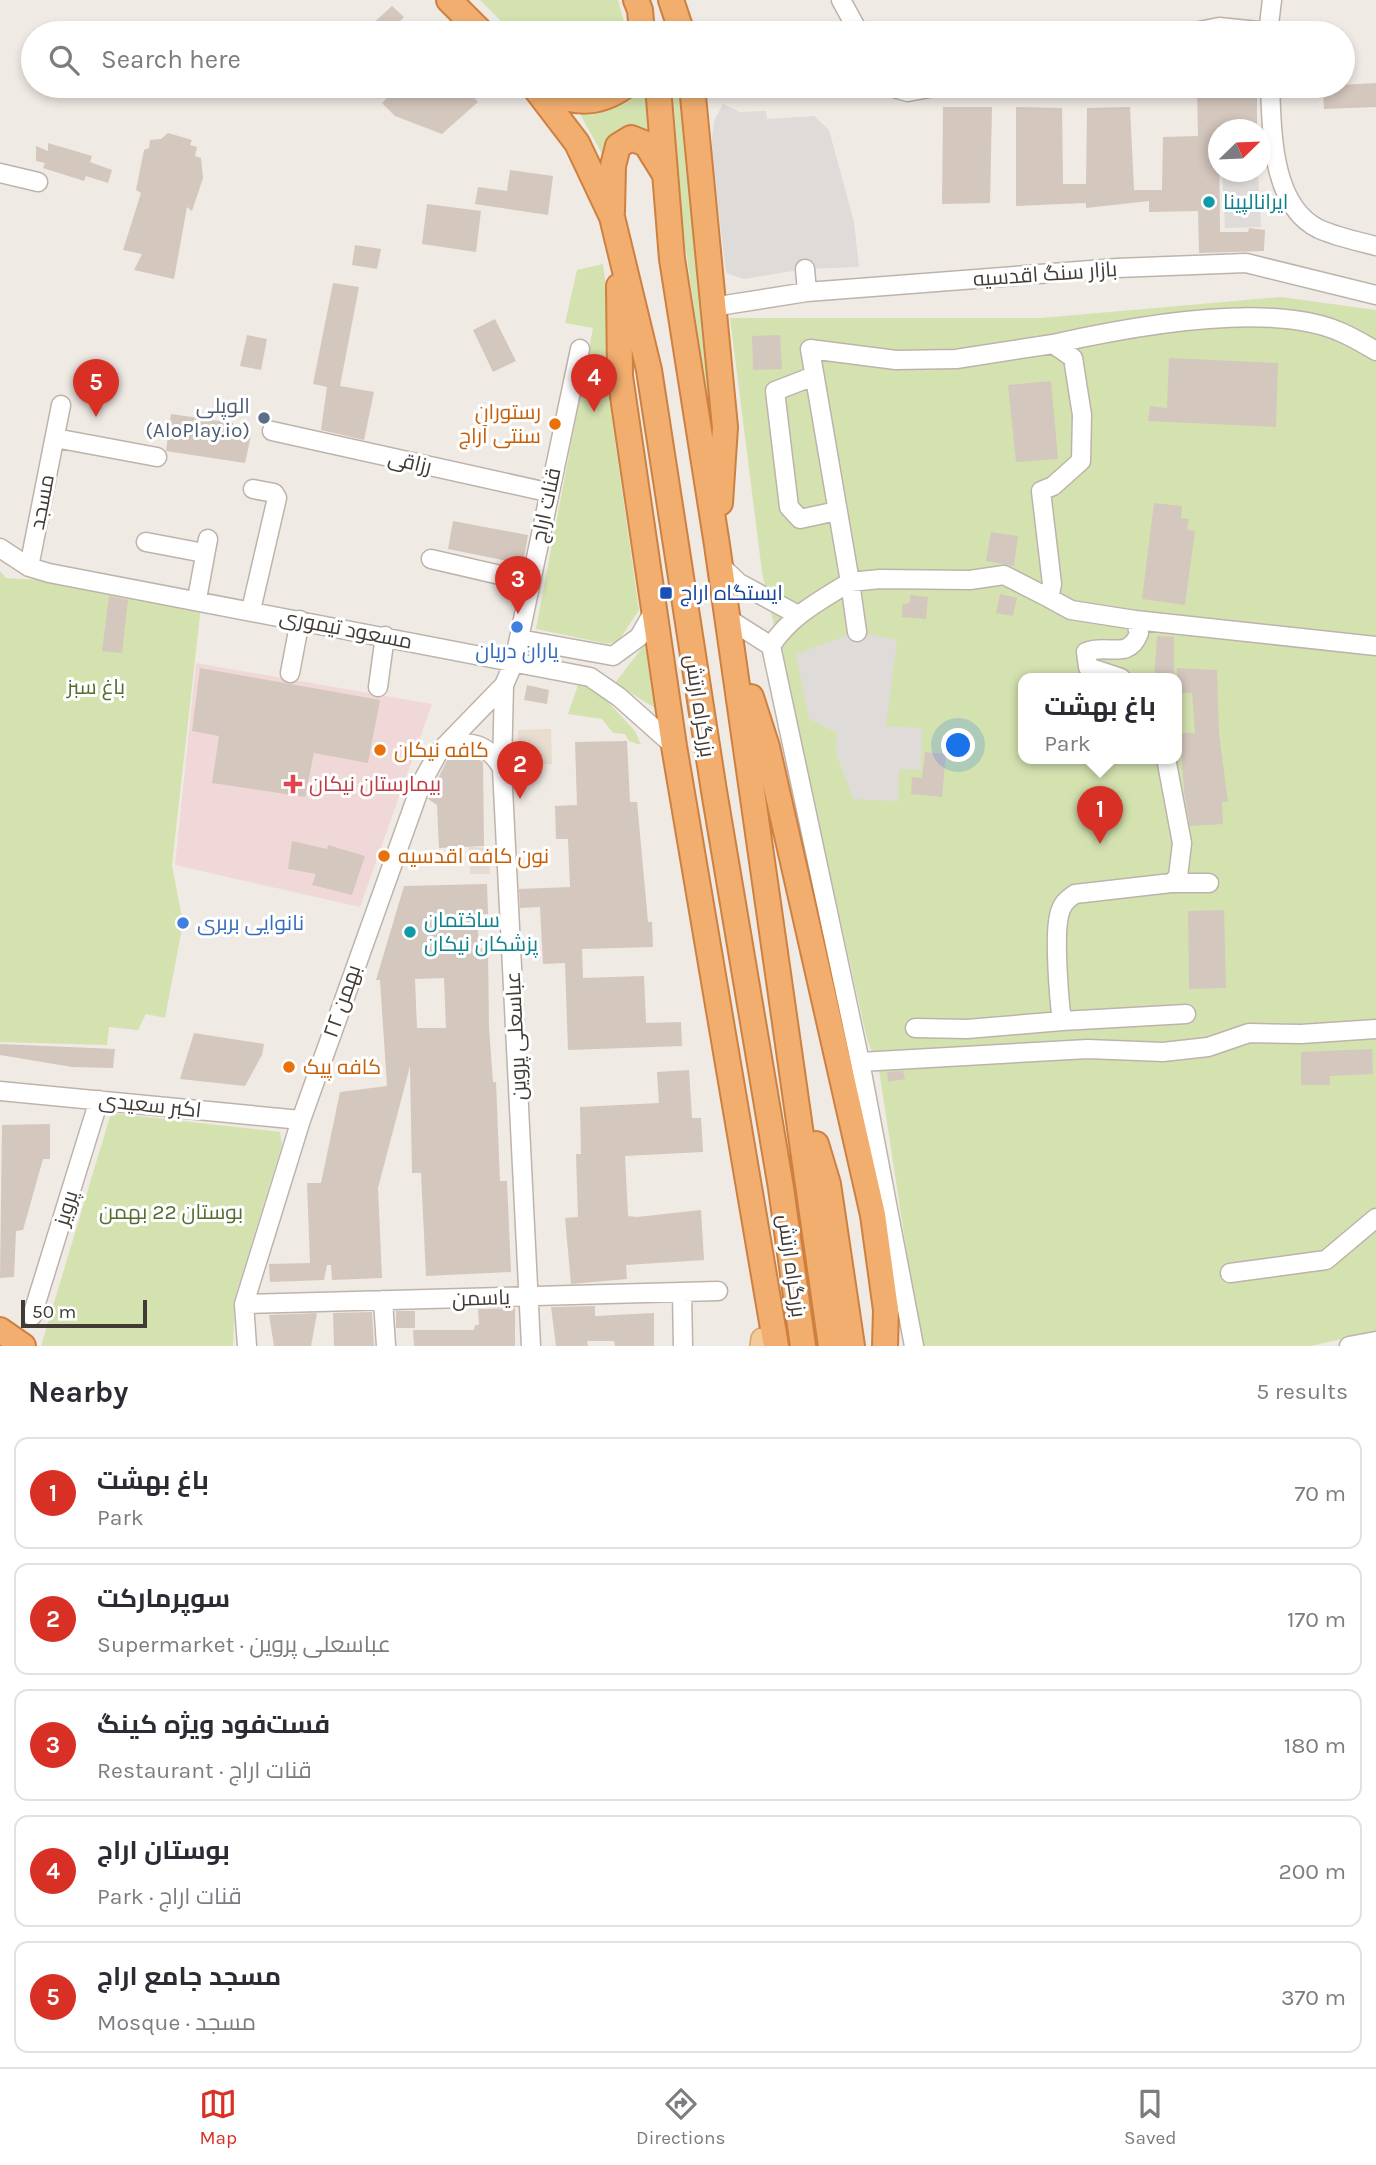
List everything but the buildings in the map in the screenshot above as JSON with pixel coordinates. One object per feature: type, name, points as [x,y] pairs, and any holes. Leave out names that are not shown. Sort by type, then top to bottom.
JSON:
[{"type":"highway","points":[[449,0],[470,21]]},
{"type":"highway","points":[[671,0],[678,21]]},
{"type":"highway","name":"بزرگراه ارتش","points":[[542,98],[577,143],[611,217],[649,370],[714,791],[781,1188],[803,1346]]},
{"type":"highway","points":[[559,98],[580,102],[596,98]]},
{"type":"highway","name":"بزرگراه ارتش","points":[[659,98],[672,258],[718,555],[831,1346]]},
{"type":"highway","points":[[692,98],[725,427],[718,555]]},
{"type":"highway","points":[[611,217],[613,166],[618,146],[631,138],[646,145],[666,177]]},
{"type":"highway","points":[[620,247],[620,376],[674,746],[733,1106],[758,1233],[766,1344]]},
{"type":"highway","points":[[727,618],[766,747],[873,1215],[886,1310],[885,1346]]},
{"type":"highway","points":[[674,746],[714,791],[691,851]]},
{"type":"highway","points":[[793,1069],[828,1184],[852,1346]]},
{"type":"highway","points":[[0,1330],[23,1346]]},
{"type":"street","points":[[841,0],[852,21]]},
{"type":"street","points":[[1269,21],[1272,0]]},
{"type":"street","points":[[1271,98],[1272,129],[1282,182],[1292,203],[1315,228],[1376,246]]},
{"type":"street","points":[[0,173],[38,182]]},
{"type":"street","name":"بازار سنگ اقدسیه","points":[[712,307],[807,292],[1117,268],[1246,263],[1376,295]]},
{"type":"street","points":[[805,269],[807,292]]},
{"type":"street","points":[[857,632],[810,349],[896,360],[956,359],[1186,322],[1265,317],[1307,322],[1338,330],[1376,351]]},
{"type":"street","points":[[1049,598],[1052,584],[1041,491],[1053,486],[1081,461],[1082,426],[1073,358],[1052,344]]},
{"type":"street","name":"قنات اراج","points":[[504,685],[514,662],[547,492],[580,348]]},
{"type":"street","points":[[814,376],[775,391],[789,507],[800,519],[837,511]]},
{"type":"street","name":"مسجد","points":[[29,567],[61,405]]},
{"type":"street","name":"رزاقی","points":[[272,431],[547,492]]},
{"type":"street","points":[[55,438],[157,457]]},
{"type":"street","points":[[251,610],[277,498],[274,494],[253,489]]},
{"type":"street","points":[[146,541],[206,546],[197,599]]},
{"type":"street","name":"مسعود تیموری","points":[[0,548],[29,567],[590,677],[619,696],[674,746]]},
{"type":"street","points":[[718,555],[739,583],[799,615]]},
{"type":"street","points":[[431,559],[530,582]]},
{"type":"street","points":[[914,1346],[860,1062],[771,646],[781,630],[850,582],[879,579],[970,580],[1004,575],[1071,610],[1135,620],[1376,646]]},
{"type":"street","points":[[519,639],[613,656],[639,637],[654,611]]},
{"type":"street","points":[[727,618],[771,646]]},
{"type":"street","points":[[290,673],[300,620]]},
{"type":"street","points":[[1106,673],[1088,667],[1086,652],[1094,649],[1122,651],[1131,647],[1139,633],[1135,620]]},
{"type":"street","points":[[378,687],[385,636]]},
{"type":"street","name":"۲۲ بهمن","points":[[247,1346],[244,1304],[301,1120],[422,782],[438,753],[504,685]]},
{"type":"street","name":"عباسعلی پروین","points":[[504,685],[502,768],[531,1346]]},
{"type":"street","points":[[438,753],[461,743],[474,743],[495,755],[502,768]]},
{"type":"street","points":[[1167,764],[1182,844],[1178,877],[1171,883]]},
{"type":"street","points":[[1062,1021],[1058,933],[1059,916],[1064,902],[1075,894],[1171,883],[1209,883]]},
{"type":"street","points":[[915,1028],[967,1029],[1186,1014]]},
{"type":"street","points":[[860,1062],[1088,1049],[1163,1052],[1208,1047],[1249,1034],[1376,1029]]},
{"type":"street","name":"اکبر سعیدی","points":[[0,1091],[301,1120]]},
{"type":"street","name":"پرویز","points":[[33,1316],[99,1100]]},
{"type":"street","points":[[1230,1273],[1326,1260],[1376,1219]]},
{"type":"street","name":"یاسمن","points":[[244,1304],[718,1291]]},
{"type":"street","points":[[682,1292],[683,1346]]},
{"type":"street","points":[[383,1300],[386,1346]]},
{"type":"street","points":[[1349,1346],[1376,1341]]},
{"type":"shaded area","points":[[723,104],[740,112],[766,111],[767,119],[814,116],[829,130],[854,222],[859,267],[805,269],[744,279],[726,273],[711,149],[714,121]]},
{"type":"shaded area","points":[[1223,182],[1259,182],[1261,227],[1225,228]]},
{"type":"shaded area","points":[[857,632],[897,640],[886,726],[922,728],[921,770],[899,769],[898,801],[853,799],[836,753],[837,733],[809,719],[796,654]]},
{"type":"shaded area","name":"بیمارستان نیکان","points":[[196,663],[432,704],[360,907],[175,865]]},
{"type":"shaded area","points":[[551,729],[552,764],[519,765],[518,730]]},
{"type":"shaded area","points":[[469,847],[489,848],[490,874],[470,874]]},
{"type":"green space","points":[[480,0],[618,0],[624,21],[501,21]]},
{"type":"green space","points":[[627,98],[648,98],[653,137],[632,129],[621,129],[616,133],[606,161],[580,114],[613,108]]},
{"type":"green space","points":[[674,98],[686,98],[713,394],[714,450],[681,215]]},
{"type":"green space","points":[[603,264],[609,309],[605,370],[639,610],[619,640],[608,644],[536,629],[593,328],[565,323],[577,270]]},
{"type":"green space","points":[[1281,297],[1376,310],[1376,1331],[1311,1346],[921,1346],[879,1070],[867,1039],[762,572],[730,318],[1041,318]]},
{"type":"green space","name":"باغ سبز","points":[[0,571],[6,578],[41,580],[201,606],[172,865],[183,923],[165,1018],[146,1014],[138,1030],[109,1027],[107,1045],[0,1042]]},
{"type":"green space","points":[[645,644],[655,708],[615,683]]},
{"type":"green space","points":[[578,685],[594,687],[635,731],[641,745],[629,741],[625,734],[613,733],[602,719],[568,714]]},
{"type":"green space","name":"بوستان 22 بهمن","points":[[111,1113],[280,1132],[282,1145],[235,1297],[233,1346],[41,1346]]},
{"type":"place","name":"ایرانالپینا","points":[[1209,202]]},
{"type":"place","name":"بوستان اراج","points":[[594,412]]},
{"type":"place","name":"مسجد جامع اراج","points":[[96,417]]},
{"type":"place","name":"الوپلی (AloPlay.io)","points":[[264,418]]},
{"type":"place","name":"رستوران سنتی آراج","points":[[555,424]]},
{"type":"place","name":"ایستگاه اراج","points":[[666,593]]},
{"type":"place","name":"فست‌فود ویژه کینگ","points":[[518,614]]},
{"type":"place","name":"یاران دریان","points":[[517,627]]},
{"type":"place","name":"کافه نیکان","points":[[380,750]]},
{"type":"place","name":"بیمارستان نیکان","points":[[293,784]]},
{"type":"place","name":"سوپرمارکت","points":[[520,799]]},
{"type":"place","name":"باغ بهشت","points":[[1100,844]]},
{"type":"place","name":"نون کافه اقدسیه","points":[[384,856]]},
{"type":"place","name":"نانوایی بربری","points":[[183,923]]},
{"type":"place","name":"ساختمان پزشکان نیکان","points":[[410,932]]},
{"type":"place","name":"کافه پیک","points":[[289,1067]]}]
